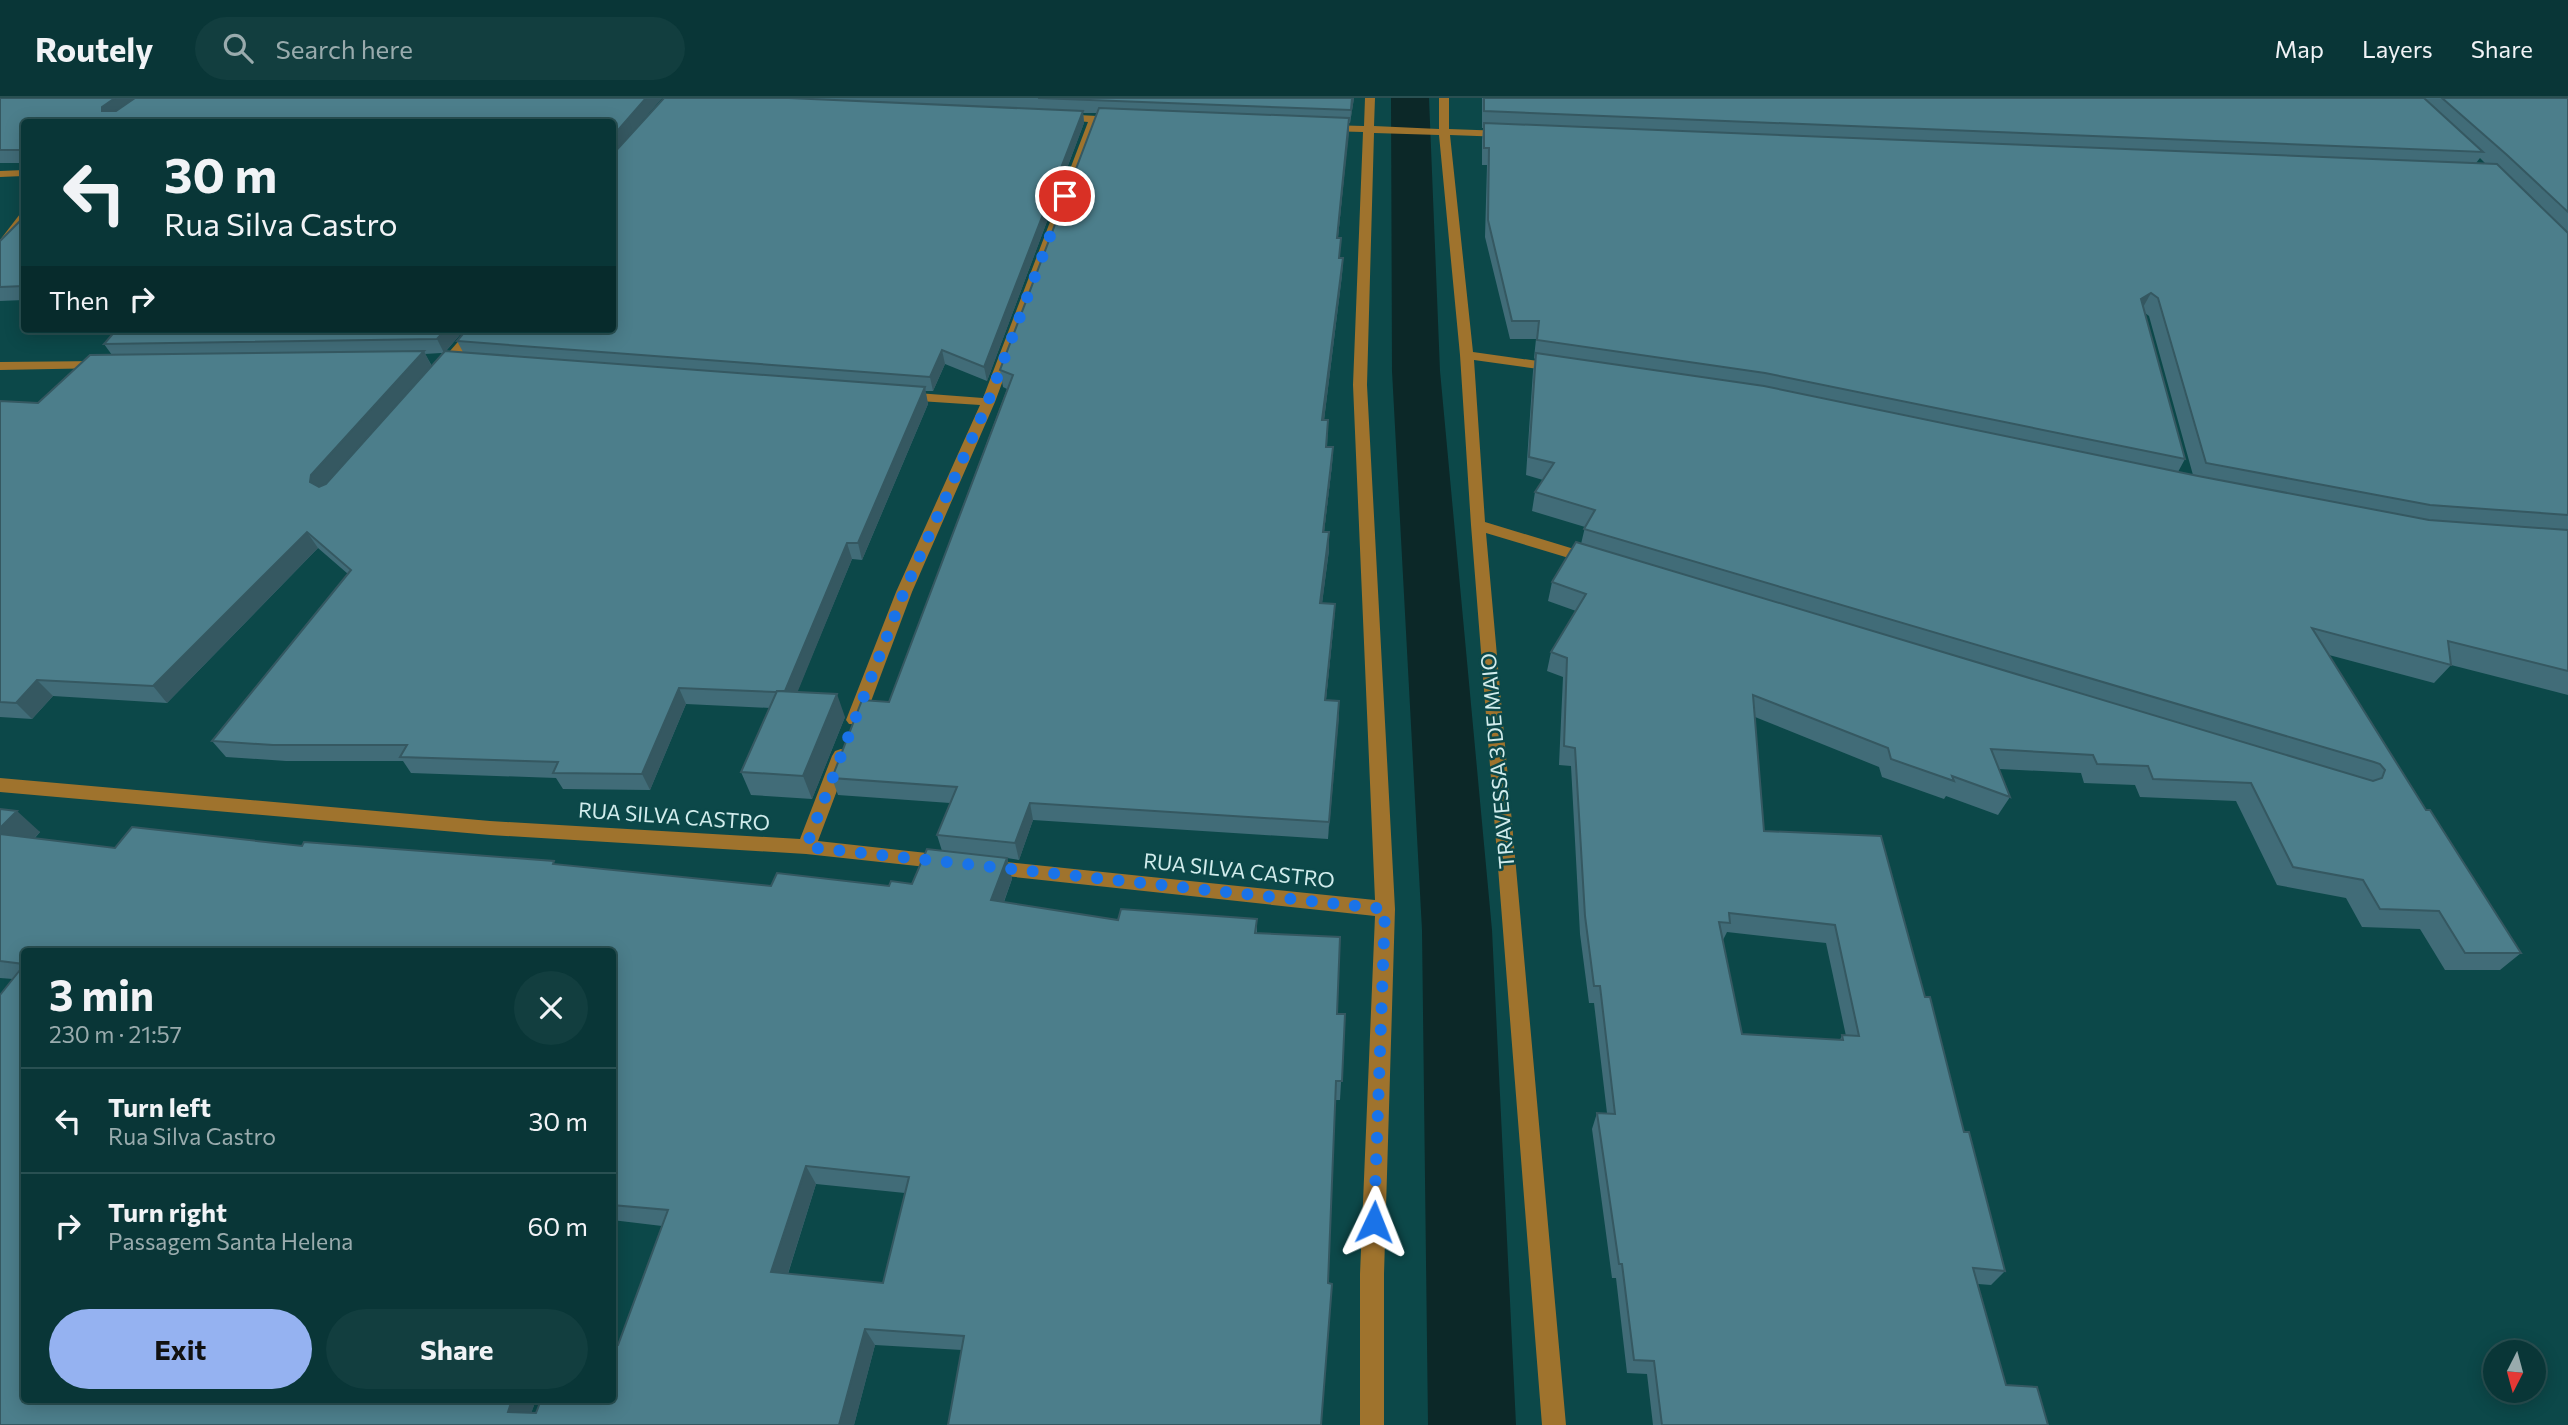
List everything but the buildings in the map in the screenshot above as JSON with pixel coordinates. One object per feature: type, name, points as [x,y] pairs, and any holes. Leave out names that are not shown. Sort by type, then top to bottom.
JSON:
[{"type":"street","points":[[1370,98],[1372,129],[1360,386],[1385,909],[1372,1261],[1372,1425]]},
{"type":"street","name":"TRAVESSA 3 DE MAIO","points":[[1444,98],[1440,132],[1467,355],[1478,525],[1554,1425]]},
{"type":"street","points":[[1053,117],[1122,120]]},
{"type":"street","points":[[806,847],[904,592],[988,402],[1094,119]]},
{"type":"street","points":[[1313,127],[1513,135]]},
{"type":"street","points":[[0,174],[21,173]]},
{"type":"street","points":[[0,248],[21,220]]},
{"type":"street","points":[[432,381],[473,333]]},
{"type":"street","points":[[1467,355],[1573,370]]},
{"type":"street","points":[[0,366],[109,365]]},
{"type":"street","points":[[891,395],[988,402]]},
{"type":"street","points":[[1478,525],[1611,565]]},
{"type":"street","name":"RUA SILVA CASTRO","points":[[0,785],[490,828],[806,847],[1385,909]]},
{"type":"waterway","points":[[1410,98],[1416,371],[1457,930],[1472,1425]]},
{"type":"route","points":[[1065,196],[988,402],[904,592],[806,847],[1385,909],[1374,1222]]}]
